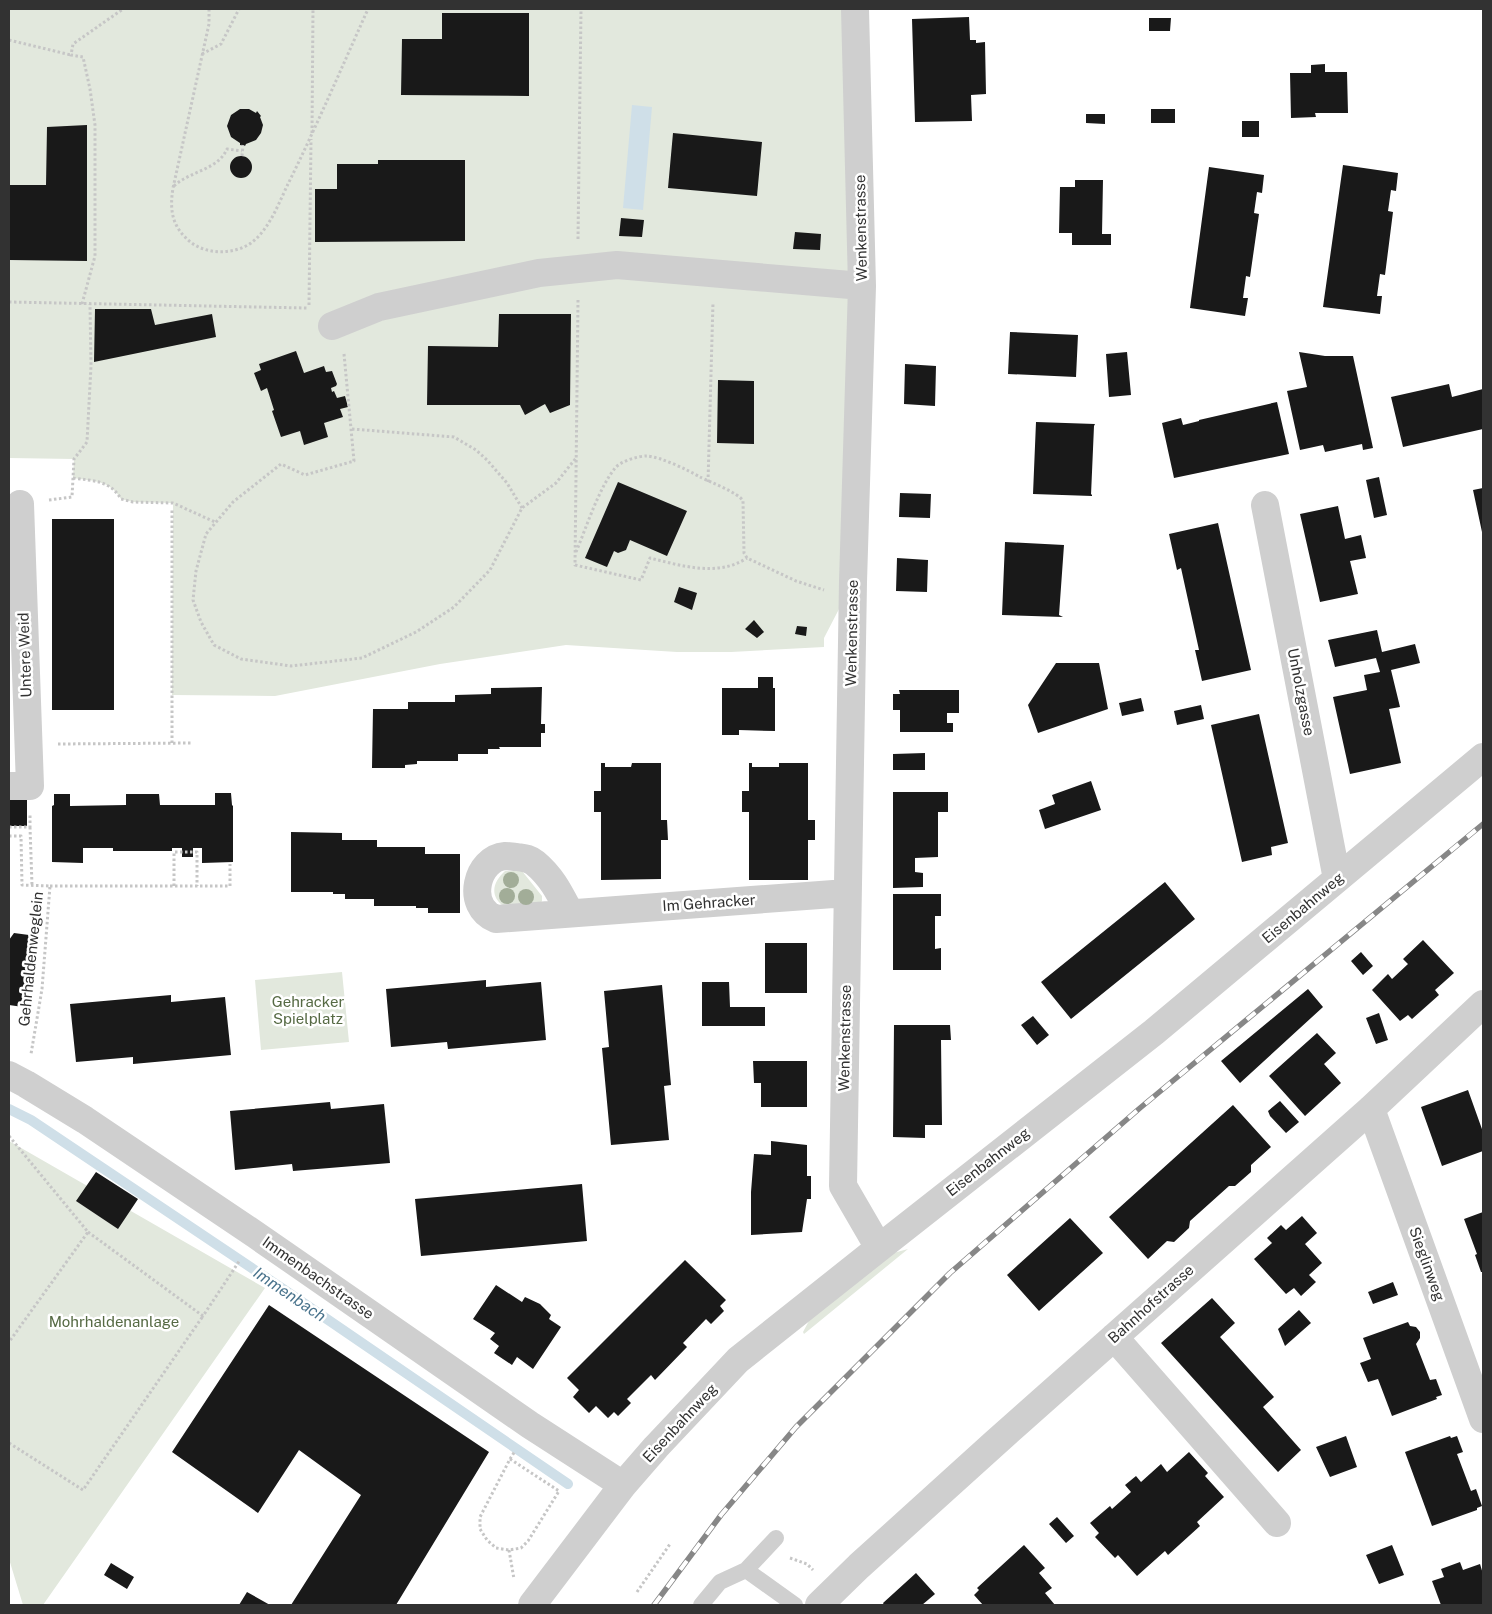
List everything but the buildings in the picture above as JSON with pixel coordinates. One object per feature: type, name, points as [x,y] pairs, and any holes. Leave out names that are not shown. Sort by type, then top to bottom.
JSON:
[{"type":"street","name":"Wenkenstrasse","points":[[856,9],[862,286],[853,600],[843,1186],[879,1248]]},
{"type":"street","points":[[337,324],[389,305],[539,273],[617,265],[862,286]]},
{"type":"street","name":"Untere Weid","points":[[9,786],[30,786],[20,504]]},
{"type":"street","name":"Unholzgasse","points":[[1265,505],[1337,879]]},
{"type":"street","name":"Eisenbahnweg","points":[[523,1596],[656,1447],[738,1360],[1154,1032],[1483,757]]},
{"type":"street","name":"Im Gehracker","points":[[570,913],[847,893]]},
{"type":"street","name":"Bahnhofstrasse","points":[[819,1605],[859,1566],[1371,1109],[1483,1004]]},
{"type":"street","name":"Immenbachstrasse","points":[[17,1080],[93,1126],[256,1235],[530,1425],[623,1485]]},
{"type":"street","name":"Sieglinweg","points":[[1371,1109],[1483,1419]]},
{"type":"street","points":[[1114,1337],[1277,1523]]},
{"type":"lane","points":[[701,1605],[720,1582],[746,1570],[776,1538]]},
{"type":"lane","points":[[746,1570],[795,1605]]},
{"type":"path","points":[[71,55],[73,44],[123,9]]},
{"type":"path","points":[[209,9],[209,24],[173,188],[172,212],[175,224],[189,243],[204,250],[222,253],[239,249],[251,243],[271,218],[312,136],[368,9]]},
{"type":"path","points":[[202,54],[223,42],[239,9]]},
{"type":"path","points":[[9,302],[309,308],[313,9]]},
{"type":"path","points":[[581,9],[575,565],[641,580],[650,558],[691,568],[733,566],[747,558]]},
{"type":"path","points":[[9,40],[83,57],[95,126],[95,256],[82,304]]},
{"type":"path","points":[[242,156],[243,145]]},
{"type":"path","points":[[173,188],[184,179],[216,163],[222,158],[227,149],[242,151]]},
{"type":"path","points":[[708,482],[714,274]]},
{"type":"path","points":[[20,504],[72,497],[74,459],[87,442],[91,366],[90,304]]},
{"type":"path","points":[[337,324],[352,429],[354,461],[305,475],[281,464],[233,502],[215,522],[206,534],[196,571],[193,600],[200,622],[214,645],[241,659],[291,666],[362,658],[416,632],[454,607],[490,570],[522,508],[556,483],[576,458]]},
{"type":"path","points":[[352,429],[454,437],[476,450],[487,460],[506,483],[522,508]]},
{"type":"path","points":[[575,555],[601,493],[616,466],[633,458],[647,456],[683,467],[708,482],[741,496],[743,499],[744,553],[747,558],[796,580],[853,600]]},
{"type":"path","points":[[73,478],[104,483],[116,489],[121,498],[133,502],[173,503],[215,522]]},
{"type":"path","points":[[172,510],[172,743]]},
{"type":"path","points":[[28,744],[192,743]]},
{"type":"path","points":[[9,827],[22,827]]},
{"type":"path","points":[[9,836],[21,836],[22,885],[32,885],[30,827]]},
{"type":"path","points":[[174,886],[174,852],[197,852],[197,886]]},
{"type":"path","points":[[50,886],[230,886],[230,864]]},
{"type":"path","name":"Gehrhaldenweglein","points":[[17,1080],[42,989],[50,886],[32,885]]},
{"type":"path","points":[[9,1136],[88,1232],[203,1316]]},
{"type":"path","points":[[9,1342],[88,1232]]},
{"type":"path","points":[[9,1443],[83,1490],[236,1265]]},
{"type":"path","points":[[511,1458],[559,1491],[528,1541],[520,1548],[509,1550],[496,1548],[486,1540],[480,1529],[480,1517],[511,1458]]},
{"type":"path","points":[[637,1592],[670,1544]]},
{"type":"path","points":[[509,1550],[523,1596]]},
{"type":"path","points":[[787,1557],[800,1561],[811,1568]]},
{"type":"green space","points":[[9,9],[855,9],[853,582],[824,638],[824,647],[731,652],[677,652],[566,645],[440,664],[275,696],[172,695],[173,503],[133,502],[121,499],[112,488],[106,485],[73,478],[74,459],[9,458]]},
{"type":"green space","points":[[505,871],[522,871],[542,896],[542,901],[539,905],[502,905],[498,901],[494,888],[498,879]]},
{"type":"green space","name":"Gehracker Spielplatz","points":[[342,972],[349,1042],[261,1050],[255,980]]},
{"type":"green space","name":"Mohrhaldenanlage","points":[[9,1141],[265,1288],[43,1605],[23,1605],[9,1559]]},
{"type":"green space","points":[[908,1249],[804,1334],[803,1332],[811,1317],[886,1255]]},
{"type":"shaded area","points":[[632,105],[652,107],[643,210],[623,208]]},
{"type":"waterway","name":"Immenbach","points":[[9,1109],[31,1120],[283,1289],[568,1484]]},
{"type":"railway","points":[[654,1605],[721,1515],[796,1427],[950,1273],[1140,1108],[1483,824]]}]
